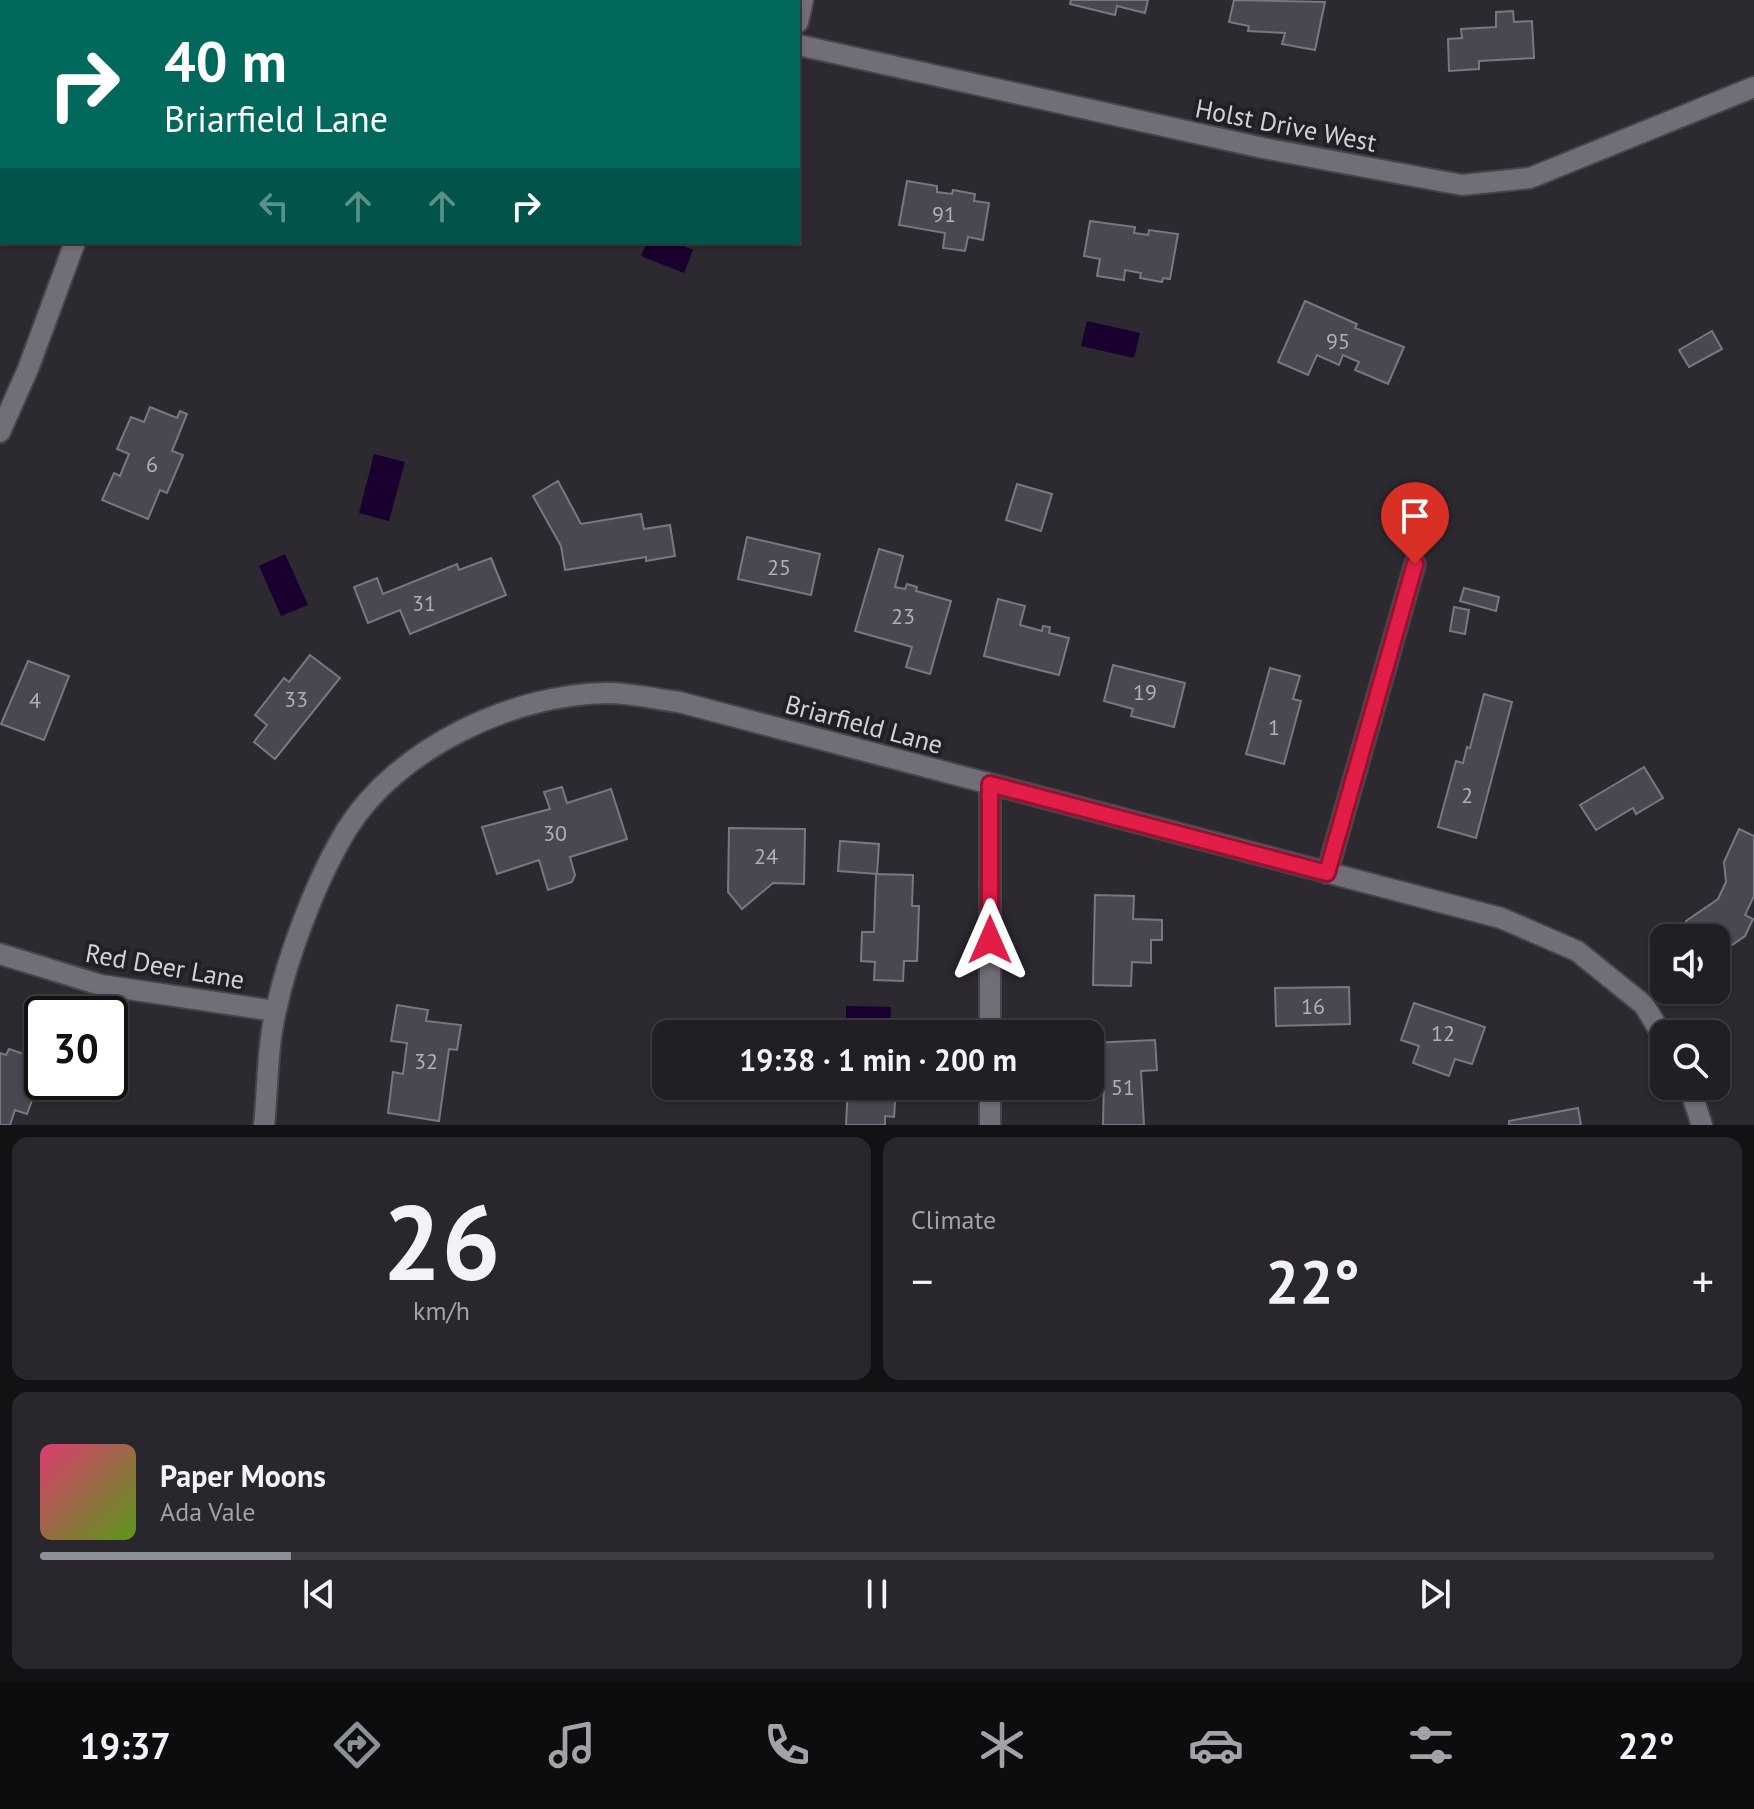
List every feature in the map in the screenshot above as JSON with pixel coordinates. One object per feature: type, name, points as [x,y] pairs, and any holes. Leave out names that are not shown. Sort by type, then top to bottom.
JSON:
[{"type":"street","name":"Holst Drive West","points":[[800,45],[1263,148],[1462,185],[1530,178],[1754,87]]},
{"type":"street","points":[[0,432],[28,369],[74,244]]},
{"type":"street","points":[[1327,873],[1415,564]]},
{"type":"street","name":"Briarfield Lane","points":[[264,1125],[275,1011],[314,894],[348,827],[397,773],[460,730],[536,700],[608,693],[679,702],[1501,918],[1577,951],[1644,1005],[1653,1020]]},
{"type":"street","points":[[990,784],[990,1020]]},
{"type":"street","name":"Red Deer Lane","points":[[0,954],[101,985],[275,1011]]},
{"type":"street","points":[[990,1100],[990,1125]]},
{"type":"street","points":[[1694,1100],[1702,1125]]},
{"type":"shaded area","points":[[646,244],[679,244],[693,250],[684,273],[641,256]]},
{"type":"shaded area","points":[[1087,321],[1140,333],[1134,358],[1081,346]]},
{"type":"shaded area","points":[[374,454],[405,462],[389,521],[359,513]]},
{"type":"shaded area","points":[[285,554],[308,605],[281,616],[259,566]]},
{"type":"shaded area","points":[[846,1006],[891,1007],[891,1020],[846,1020]]},
{"type":"building","points":[[1071,0],[1148,0],[1145,13],[1117,6],[1115,15],[1070,4]]},
{"type":"building","points":[[1234,0],[1325,2],[1315,50],[1282,44],[1285,33],[1248,31],[1249,26],[1229,22]]},
{"type":"building","points":[[1513,11],[1514,22],[1532,21],[1534,58],[1479,61],[1479,69],[1449,71],[1448,39],[1462,38],[1461,29],[1496,27],[1496,12]]},
{"type":"building","points":[[907,181],[937,186],[937,192],[952,194],[953,190],[975,194],[974,201],[989,203],[983,240],[968,237],[965,251],[943,248],[945,233],[899,225]]},
{"type":"building","points":[[1090,221],[1135,227],[1134,233],[1148,235],[1149,230],[1178,234],[1170,279],[1163,278],[1162,282],[1140,278],[1141,273],[1125,270],[1124,280],[1097,276],[1100,259],[1084,256]]},
{"type":"building","points":[[1305,301],[1357,324],[1355,328],[1404,347],[1388,384],[1355,370],[1359,362],[1343,355],[1339,365],[1317,355],[1308,375],[1278,362]]},
{"type":"building","points":[[1712,331],[1722,349],[1689,367],[1679,350]]},
{"type":"building","points":[[150,407],[177,418],[180,411],[187,414],[172,451],[183,455],[167,493],[160,490],[148,519],[102,500],[114,473],[120,476],[129,454],[117,449],[131,417],[144,422]]},
{"type":"building","points":[[558,481],[581,524],[641,514],[644,529],[670,525],[675,556],[646,561],[646,557],[565,570],[561,546],[533,496]]},
{"type":"building","points":[[1017,484],[1052,494],[1041,531],[1006,520]]},
{"type":"building","points":[[747,537],[820,554],[811,595],[738,579]]},
{"type":"building","points":[[879,549],[903,556],[895,587],[905,589],[907,584],[917,587],[916,591],[951,601],[930,674],[906,667],[912,647],[855,631]]},
{"type":"building","points":[[491,558],[506,595],[410,634],[400,610],[368,623],[354,587],[377,578],[383,594],[457,564],[459,570]]},
{"type":"building","points":[[1464,588],[1499,597],[1496,611],[1460,601]]},
{"type":"building","points":[[998,599],[1025,606],[1020,625],[1042,631],[1043,626],[1050,627],[1049,633],[1069,638],[1059,675],[984,656]]},
{"type":"building","points":[[1454,607],[1469,610],[1465,634],[1450,631]]},
{"type":"building","points":[[310,655],[340,678],[275,759],[254,742],[267,725],[255,715],[284,678],[289,682]]},
{"type":"building","points":[[28,661],[69,676],[44,740],[1,724]]},
{"type":"building","points":[[1113,665],[1185,683],[1174,727],[1131,716],[1133,709],[1104,701]]},
{"type":"building","points":[[1270,668],[1300,676],[1293,699],[1301,701],[1284,764],[1246,754]]},
{"type":"building","points":[[1484,694],[1512,702],[1476,838],[1438,827],[1456,761],[1463,763],[1467,747],[1470,748]]},
{"type":"building","points":[[1644,767],[1663,798],[1636,814],[1633,808],[1596,830],[1580,805]]},
{"type":"building","points":[[562,787],[567,803],[611,789],[627,839],[570,857],[575,875],[572,882],[548,890],[539,860],[497,874],[482,827],[550,809],[544,792]]},
{"type":"building","points":[[729,828],[805,829],[804,884],[773,883],[742,909],[728,892]]},
{"type":"building","points":[[1739,829],[1754,836],[1754,896],[1745,915],[1753,919],[1745,936],[1730,946],[1730,924],[1688,924],[1686,921],[1718,899],[1726,882],[1724,862]]},
{"type":"building","points":[[840,841],[879,844],[877,874],[838,871]]},
{"type":"building","points":[[876,874],[913,875],[912,906],[919,906],[917,961],[904,961],[903,981],[874,980],[875,962],[861,961],[862,932],[874,932]]},
{"type":"building","points":[[1095,895],[1134,896],[1133,919],[1162,920],[1162,940],[1151,940],[1151,963],[1132,962],[1131,986],[1093,985]]},
{"type":"building","points":[[1349,987],[1350,1024],[1276,1026],[1275,988]]},
{"type":"building","points":[[1414,1003],[1485,1027],[1472,1064],[1455,1059],[1449,1076],[1413,1063],[1419,1046],[1401,1040]]},
{"type":"building","points":[[397,1005],[428,1010],[426,1021],[461,1025],[457,1050],[449,1049],[439,1121],[388,1113],[393,1072],[403,1074],[407,1043],[391,1041]]},
{"type":"building","points":[[1155,1040],[1157,1070],[1141,1071],[1144,1125],[1103,1125],[1104,1042]]},
{"type":"building","points":[[9,1049],[24,1054],[24,1100],[32,1100],[27,1114],[15,1110],[10,1125],[0,1125],[0,1053],[6,1055]]},
{"type":"building","points":[[847,1100],[895,1100],[894,1117],[885,1116],[885,1125],[846,1125]]},
{"type":"building","points":[[1578,1108],[1581,1125],[1509,1125],[1509,1121]]},
{"type":"route","points":[[990,940],[990,784],[1327,873],[1415,564]]}]
